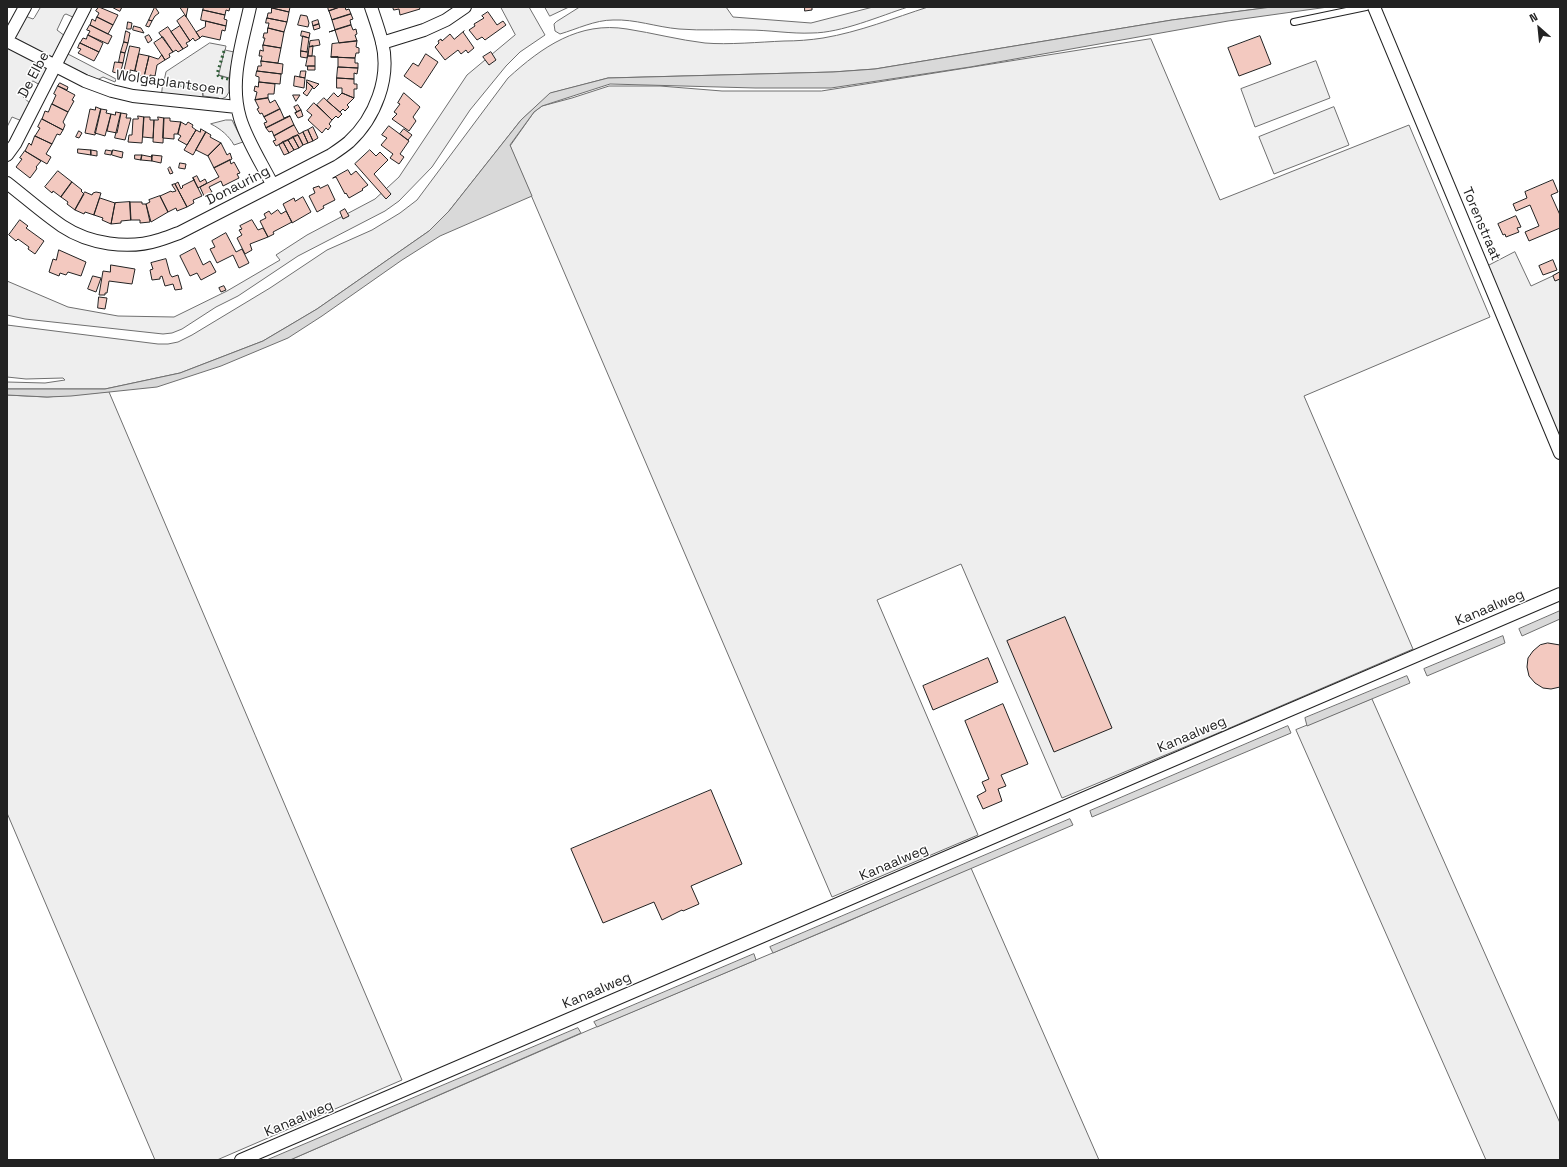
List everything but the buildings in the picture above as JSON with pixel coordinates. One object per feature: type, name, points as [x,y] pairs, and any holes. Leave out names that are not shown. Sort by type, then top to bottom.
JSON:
[{"type":"street","points":[[7,41],[25,7]]},
{"type":"street","name":"De Elbe","points":[[7,155],[15,144],[85,7]]},
{"type":"street","name":"Wolgaplantsoen","points":[[250,7],[234,83],[237,107],[245,132],[272,184]]},
{"type":"street","name":"Donauring","points":[[7,183],[62,226],[74,233],[94,240],[133,245],[159,241],[179,233],[331,155],[349,142],[367,121],[378,100],[385,68],[382,43],[371,7]]},
{"type":"street","points":[[382,43],[424,30],[446,20],[465,7]]},
{"type":"street","name":"Torenstraat","points":[[1374,7],[1560,453]]},
{"type":"street","name":"Wolgaplantsoen","points":[[7,41],[94,85],[119,93],[133,96],[237,107]]},
{"type":"street","name":"Kanaalweg","points":[[241,1160],[1560,594]]},
{"type":"lane","points":[[1294,22],[1366,7]]},
{"type":"shaded area","points":[[41,7],[80,7],[75,18],[66,14],[64,15],[57,30],[65,36],[54,58],[51,59],[13,38],[25,16],[33,19]]},
{"type":"shaded area","points":[[501,7],[529,7],[545,35],[520,52],[506,66],[470,110],[432,167],[399,201],[385,211],[298,256],[238,296],[216,307],[182,329],[172,333],[163,334],[25,319],[7,315],[7,281],[68,307],[118,316],[174,317],[227,291],[280,260],[276,255],[307,235],[375,199],[399,177],[467,75],[515,35]]},
{"type":"shaded area","points":[[545,7],[569,7],[550,16]]},
{"type":"shaded area","points":[[580,7],[726,7],[733,17],[811,23],[873,7],[908,7],[848,27],[823,32],[804,33],[756,30],[688,30],[621,20],[600,21],[560,34],[555,31],[554,24],[556,22]]},
{"type":"shaded area","points":[[928,7],[1272,7],[1172,20],[875,69],[833,72],[608,78],[551,93],[521,120],[449,211],[429,231],[317,309],[263,341],[180,373],[105,389],[7,389],[7,382],[45,383],[65,380],[63,378],[26,379],[7,377],[7,325],[158,344],[178,342],[270,288],[327,250],[372,230],[400,213],[417,200],[508,78],[534,56],[562,39],[593,29],[610,28],[627,29],[714,44],[808,40],[850,32]]},
{"type":"shaded area","points":[[1272,7],[1328,7],[1228,21],[970,67],[831,88],[755,88],[610,84],[542,106],[534,112],[510,145],[532,196],[440,236],[402,260],[288,338],[221,366],[157,387],[71,396],[47,397],[7,395],[7,389],[105,389],[180,373],[263,341],[317,309],[429,231],[449,211],[521,120],[550,93],[608,78],[833,72],[875,69],[1172,20]]},
{"type":"shaded area","points":[[1151,39],[1220,200],[1409,125],[1490,317],[1304,396],[1413,649],[1062,798],[961,564],[877,600],[978,835],[832,897],[510,146],[534,112],[542,106],[609,86],[660,86],[722,91],[821,91]]},
{"type":"shaded area","points":[[210,43],[226,46],[220,76],[229,78],[229,92],[226,97],[219,100],[219,98],[203,96],[203,90],[163,85],[166,72]]},
{"type":"shaded area","points":[[9,47],[49,67],[40,85],[33,81],[31,82],[23,97],[31,104],[22,121],[12,117],[7,127],[7,50]]},
{"type":"shaded area","points":[[225,50],[234,52],[229,78],[219,75]]},
{"type":"shaded area","points":[[66,53],[116,79],[115,82],[103,77],[97,80],[75,69],[65,66],[63,60]]},
{"type":"shaded area","points":[[1316,61],[1330,98],[1255,127],[1241,89]]},
{"type":"shaded area","points":[[163,84],[202,89],[203,98],[162,94]]},
{"type":"shaded area","points":[[1334,107],[1349,145],[1274,174],[1259,137]]},
{"type":"shaded area","points":[[232,120],[243,142],[234,145],[224,133],[211,124]]},
{"type":"shaded area","points":[[1515,252],[1531,286],[1559,273],[1560,275],[1560,438],[1488,266]]},
{"type":"shaded area","points":[[109,392],[402,1080],[217,1160],[155,1160],[7,813],[7,395],[47,397]]},
{"type":"shaded area","points":[[1560,611],[1560,619],[1522,636],[1519,629]]},
{"type":"shaded area","points":[[1503,636],[1505,643],[1427,676],[1424,669]]},
{"type":"shaded area","points":[[1407,676],[1410,683],[1307,726],[1305,718]]},
{"type":"shaded area","points":[[1372,699],[1560,1123],[1560,1160],[1486,1160],[1296,730]]},
{"type":"shaded area","points":[[1288,726],[1291,733],[1092,817],[1090,811]]},
{"type":"shaded area","points":[[1070,819],[1073,825],[773,953],[770,947]]},
{"type":"shaded area","points":[[971,868],[1099,1160],[290,1160],[589,1030]]},
{"type":"shaded area","points":[[754,954],[756,960],[597,1027],[594,1022]]},
{"type":"shaded area","points":[[578,1028],[581,1033],[290,1160],[267,1160]]},
{"type":"hedge","points":[[224,51],[217,74],[219,77],[228,79]]},
{"type":"hedge","points":[[164,83],[202,88],[204,91]]}]
